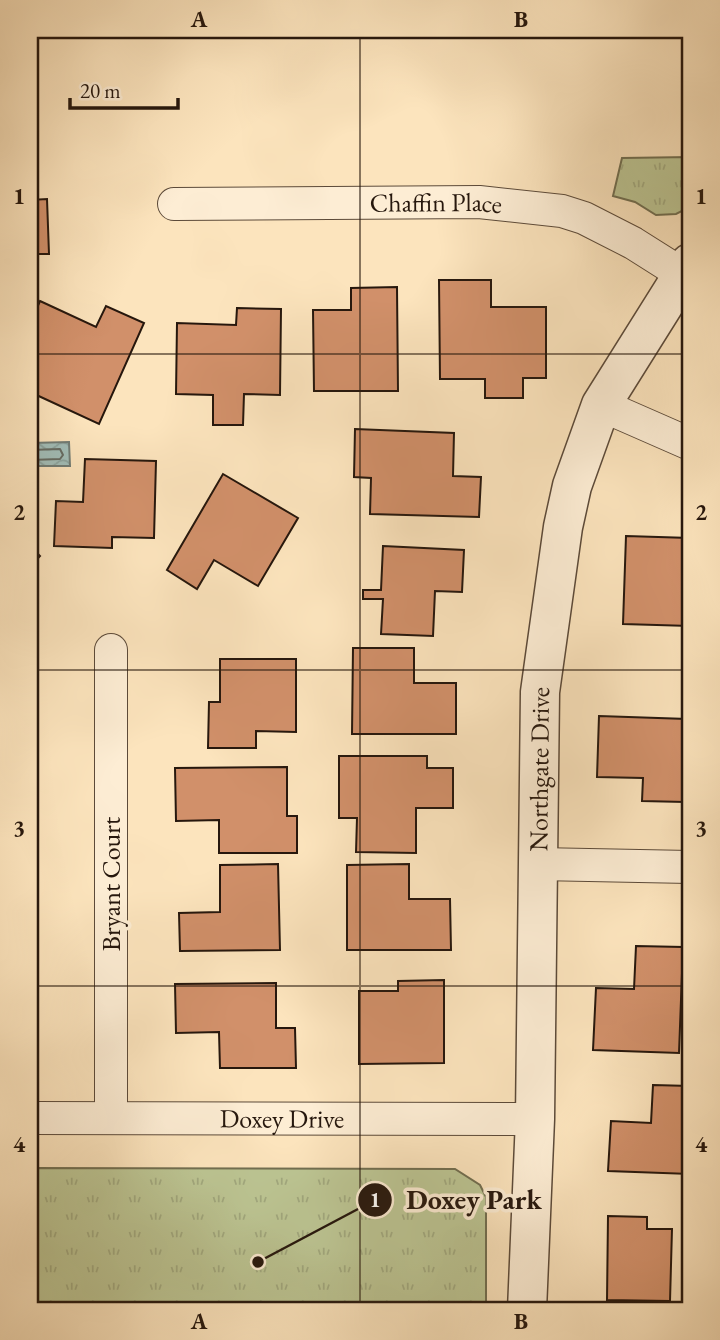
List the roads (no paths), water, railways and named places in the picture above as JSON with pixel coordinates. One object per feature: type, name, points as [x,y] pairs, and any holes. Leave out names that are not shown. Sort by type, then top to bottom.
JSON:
[{"type":"street","name":"Chaffin Place","points":[[174,204],[479,202],[562,211],[584,218],[686,269]]},
{"type":"street","name":"Northgate Drive","points":[[527,1310],[535,1119],[540,692],[563,527],[572,486],[601,405],[686,269]]},
{"type":"street","points":[[601,405],[690,444]]},
{"type":"street","name":"Bryant Court","points":[[111,650],[111,1117]]},
{"type":"street","points":[[538,864],[690,867]]},
{"type":"street","name":"Doxey Drive","points":[[30,1118],[535,1119]]},
{"type":"water","points":[[69,442],[70,466],[30,466],[30,443]]},
{"type":"place","name":"Doxey Park","points":[[258,1262]]}]
